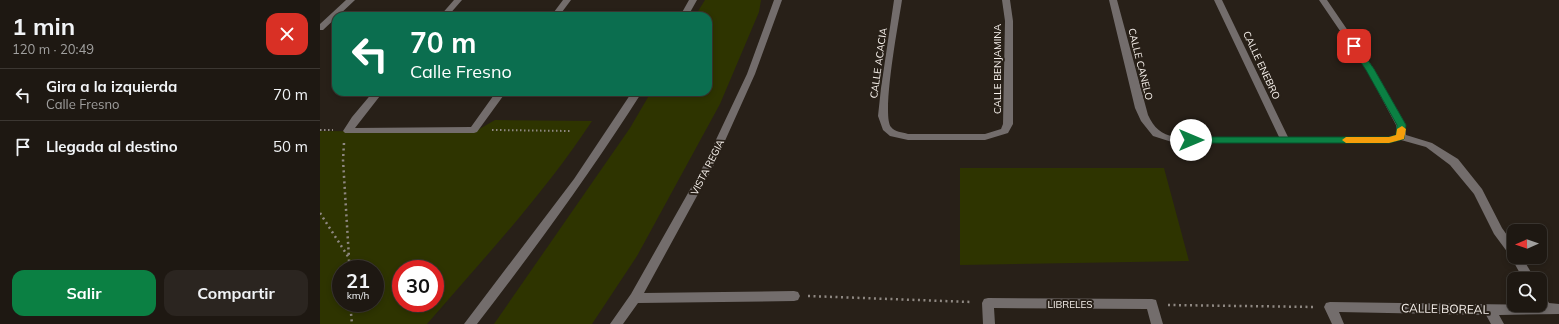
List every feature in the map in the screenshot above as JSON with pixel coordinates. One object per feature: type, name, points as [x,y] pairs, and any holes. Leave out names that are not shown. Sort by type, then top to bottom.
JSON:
[{"type":"street","points":[[338,12],[351,0]]},
{"type":"street","points":[[448,12],[458,0]]},
{"type":"street","points":[[558,12],[567,0]]},
{"type":"street","points":[[686,12],[692,0]]},
{"type":"street","name":"VISTA REGIA","points":[[616,324],[635,298],[710,163],[751,74],[778,0]]},
{"type":"street","name":"CALLE ACACIA","points":[[898,0],[885,88],[883,116],[886,128],[893,134],[908,137],[985,137],[998,134]]},
{"type":"street","name":"CALLE BENJAMINA","points":[[998,134],[1005,131],[1008,124],[1009,21],[1006,0]]},
{"type":"street","name":"CALLE CANELO","points":[[1113,0],[1140,108],[1145,122],[1152,131],[1157,135],[1175,140],[1285,140]]},
{"type":"street","name":"CALLE ENEBRO","points":[[1218,0],[1285,140]]},
{"type":"street","points":[[1322,0],[1370,69],[1401,125],[1400,137]]},
{"type":"street","points":[[320,28],[332,17]]},
{"type":"street","points":[[348,131],[375,96]]},
{"type":"street","points":[[348,131],[474,130],[498,96]]},
{"type":"street","points":[[470,324],[526,254],[615,128],[635,96]]},
{"type":"street","points":[[1285,140],[1389,140],[1400,137],[1429,145],[1454,162],[1478,192],[1498,231],[1507,244]]},
{"type":"street","points":[[635,298],[794,296]]},
{"type":"street","points":[[988,303],[989,324]]},
{"type":"street","name":"LIBRELES","points":[[988,303],[1152,304]]},
{"type":"street","points":[[1152,304],[1157,324]]},
{"type":"street","name":"CALLE BOREAL","points":[[1547,305],[1559,310]]},
{"type":"street","points":[[1330,307],[1338,324]]},
{"type":"street","name":"CALLE BOREAL","points":[[1330,307],[1489,310],[1507,308]]},
{"type":"street","points":[[1489,310],[1498,324]]},
{"type":"path","points":[[474,130],[571,131]]},
{"type":"path","points":[[348,131],[343,155],[349,258]]},
{"type":"path","points":[[320,213],[349,258]]},
{"type":"path","points":[[794,296],[988,303]]},
{"type":"path","points":[[1152,304],[1330,307]]},
{"type":"path","points":[[351,312],[352,324]]},
{"type":"green space","points":[[705,0],[761,0],[759,12],[720,104],[637,256],[592,324],[494,324],[630,128],[649,96],[712,96],[712,12],[698,12]]},
{"type":"green space","points":[[495,120],[592,121],[534,200],[444,305],[444,260],[392,260],[392,312],[438,312],[427,324],[320,324],[320,131],[474,132]]},
{"type":"green space","points":[[960,168],[1164,168],[1189,261],[960,265]]},
{"type":"slow traffic","points":[[1346,140],[1389,140],[1400,137],[1402,129]]},
{"type":"route","points":[[1191,140],[1389,140],[1400,137],[1402,132],[1401,125],[1370,69],[1354,46]]}]
